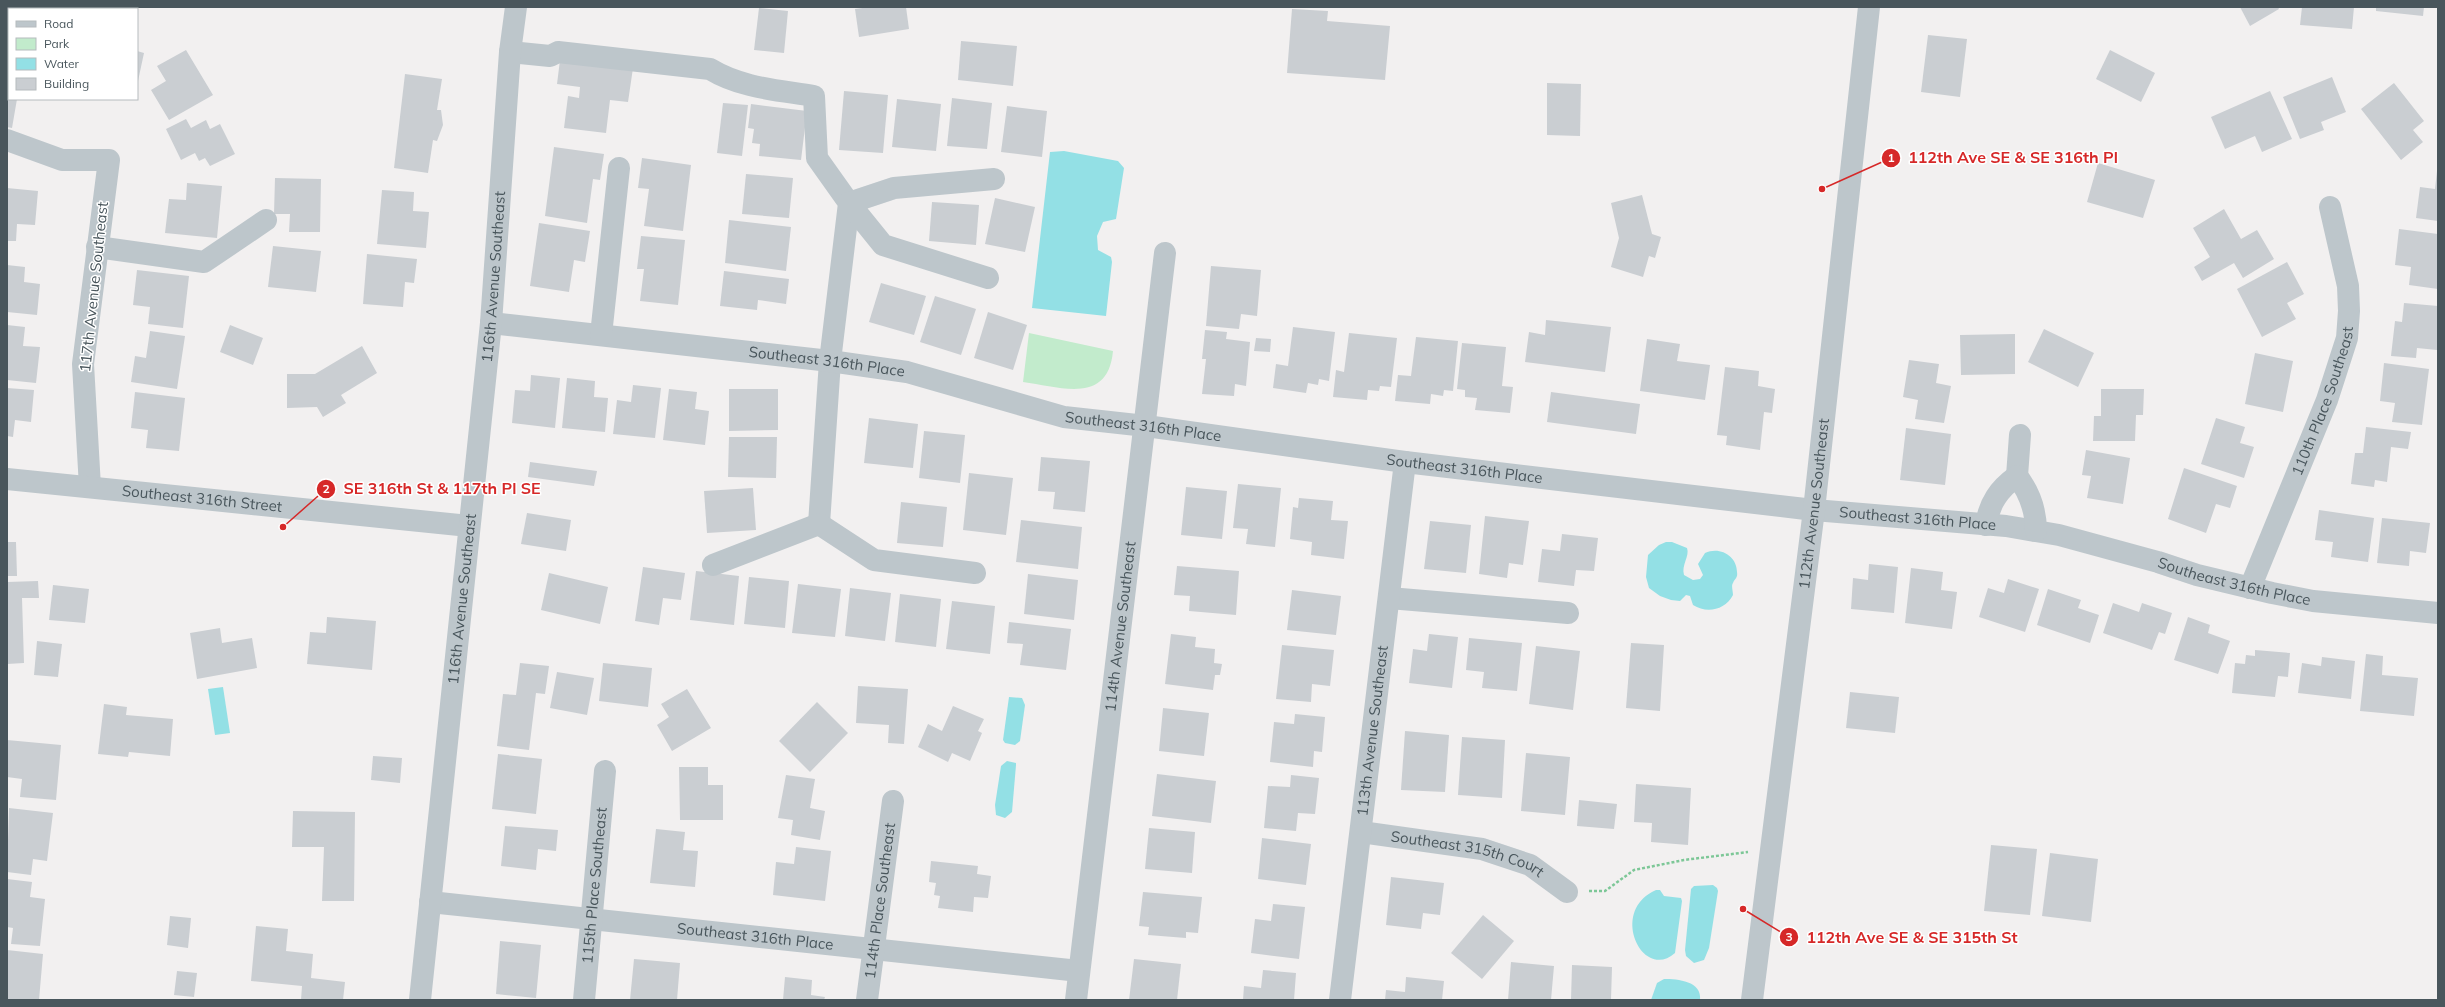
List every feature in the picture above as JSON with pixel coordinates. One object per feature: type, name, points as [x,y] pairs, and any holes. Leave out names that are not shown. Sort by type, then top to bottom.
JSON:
[{"type":"street","name":"116th Avenue Southeast","points":[[420,1000],[491,323],[510,52],[516,7]]},
{"type":"street","name":"112th Avenue Southeast","points":[[1752,1000],[1814,510],[1870,7]]},
{"type":"street","points":[[510,52],[550,56],[558,52],[710,69],[723,77],[744,84],[814,96],[817,158],[849,203],[883,245],[988,278]]},
{"type":"street","name":"117th Avenue Southeast","points":[[7,140],[62,160],[109,160],[83,364],[90,487]]},
{"type":"street","points":[[601,335],[619,168]]},
{"type":"street","points":[[849,203],[894,188],[994,179]]},
{"type":"street","points":[[819,524],[830,361],[849,203]]},
{"type":"street","name":"110th Place Southeast","points":[[2250,588],[2327,400],[2347,338],[2350,310],[2348,286],[2330,207]]},
{"type":"street","points":[[97,247],[204,262],[266,220]]},
{"type":"street","name":"114th Avenue Southeast","points":[[1076,1000],[1146,426],[1165,253]]},
{"type":"street","name":"Southeast 316th Place","points":[[491,323],[830,361],[907,372],[1064,417],[1146,426],[1405,462],[1814,510],[1986,525],[2036,531],[2111,549],[2197,575],[2313,601],[2438,613]]},
{"type":"street","points":[[2020,434],[2017,476],[2032,502],[2036,531]]},
{"type":"street","name":"113th Avenue Southeast","points":[[1340,1000],[1405,462]]},
{"type":"street","points":[[1986,525],[1992,503],[1997,493],[2017,476]]},
{"type":"street","name":"Southeast 316th Street","points":[[7,479],[469,526]]},
{"type":"street","points":[[714,565],[819,524]]},
{"type":"street","points":[[819,524],[874,560],[975,573]]},
{"type":"street","points":[[1389,598],[1568,613]]},
{"type":"street","name":"115th Place Southeast","points":[[584,1000],[604,771]]},
{"type":"street","name":"114th Place Southeast","points":[[867,1000],[894,801]]},
{"type":"street","name":"Southeast 315th Court","points":[[1361,832],[1482,849],[1530,865],[1567,892]]},
{"type":"street","name":"Southeast 316th Place","points":[[430,902],[1079,971]]},
{"type":"path","points":[[1567,892],[1605,890],[1634,870],[1684,860],[1771,849]]},
{"type":"green space","points":[[1029,333],[1113,351],[1109,368],[1102,379],[1092,386],[1080,389],[1067,389],[1023,382]]},
{"type":"water","points":[[1064,151],[1118,161],[1124,168],[1116,219],[1103,222],[1097,236],[1098,250],[1111,257],[1112,262],[1106,316],[1032,308],[1050,152]]},
{"type":"water","points":[[1666,542],[1672,542],[1687,548],[1688,551],[1683,571],[1684,575],[1693,580],[1700,579],[1703,575],[1698,564],[1705,553],[1716,551],[1727,554],[1731,557],[1736,566],[1737,577],[1732,585],[1733,595],[1730,600],[1721,607],[1710,610],[1698,608],[1693,605],[1690,596],[1686,595],[1680,601],[1671,600],[1660,596],[1649,588],[1646,577],[1648,555],[1659,545]]},
{"type":"water","points":[[223,687],[230,733],[215,735],[208,689]]},
{"type":"water","points":[[1009,697],[1022,698],[1025,705],[1020,741],[1015,745],[1005,743],[1003,740]]},
{"type":"water","points":[[1007,761],[1016,763],[1016,765],[1012,812],[1005,818],[996,815],[995,805],[1001,766]]},
{"type":"water","points":[[1713,885],[1718,891],[1709,948],[1704,960],[1694,963],[1686,956],[1685,950],[1691,889],[1694,886]]},
{"type":"water","points":[[1656,890],[1660,890],[1664,896],[1681,898],[1682,901],[1675,953],[1663,959],[1652,958],[1642,951],[1636,940],[1632,927],[1634,913],[1642,900]]},
{"type":"water","points":[[1664,979],[1688,982],[1697,989],[1700,994],[1700,1000],[1651,1000],[1657,983]]},
{"type":"building","points":[[870,7],[906,7],[909,29],[859,37],[855,9]]},
{"type":"building","points":[[2240,7],[2278,7],[2279,9],[2250,26]]},
{"type":"building","points":[[2302,7],[2354,7],[2352,29],[2300,25]]},
{"type":"building","points":[[2376,7],[2424,7],[2423,16],[2376,11]]},
{"type":"building","points":[[759,8],[788,11],[784,53],[754,50]]},
{"type":"building","points":[[1292,9],[1328,11],[1327,21],[1390,26],[1385,80],[1287,73]]},
{"type":"building","points":[[1928,35],[1967,39],[1960,97],[1921,92]]},
{"type":"building","points":[[961,41],[1017,46],[1013,86],[958,80]]},
{"type":"building","points":[[186,50],[213,95],[169,120],[151,90],[166,81],[157,66]]},
{"type":"building","points":[[2110,50],[2155,73],[2141,102],[2096,79]]},
{"type":"building","points":[[138,51],[144,53],[138,81]]},
{"type":"building","points":[[560,60],[633,68],[628,102],[610,100],[606,133],[564,128],[568,96],[579,98],[580,87],[557,84]]},
{"type":"building","points":[[405,74],[442,79],[437,110],[441,110],[443,125],[437,141],[433,140],[428,173],[394,168]]},
{"type":"building","points":[[2332,77],[2346,112],[2321,122],[2324,130],[2300,139],[2283,97]]},
{"type":"building","points":[[1547,83],[1581,84],[1580,136],[1547,135]]},
{"type":"building","points":[[2394,83],[2424,121],[2413,130],[2423,142],[2401,160],[2361,109]]},
{"type":"building","points":[[844,91],[888,95],[883,153],[839,150]]},
{"type":"building","points":[[2270,91],[2292,139],[2262,152],[2255,136],[2225,149],[2211,117]]},
{"type":"building","points":[[8,92],[8,100],[17,100],[12,128],[7,127]]},
{"type":"building","points":[[952,98],[992,103],[987,149],[947,146]]},
{"type":"building","points":[[897,99],[941,104],[936,151],[892,147]]},
{"type":"building","points":[[723,103],[748,105],[742,156],[717,153]]},
{"type":"building","points":[[751,104],[807,111],[801,160],[759,156],[760,144],[752,143],[754,129],[748,128]]},
{"type":"building","points":[[1007,106],[1047,111],[1042,157],[1001,152]]},
{"type":"building","points":[[186,119],[191,128],[206,120],[210,129],[220,124],[235,154],[210,166],[205,158],[199,161],[195,153],[181,160],[166,129]]},
{"type":"building","points":[[554,147],[604,154],[600,180],[593,179],[587,223],[545,216]]},
{"type":"building","points":[[642,158],[691,165],[683,231],[644,226],[649,189],[638,188]]},
{"type":"building","points":[[2098,163],[2155,180],[2143,218],[2087,202]]},
{"type":"building","points":[[2437,171],[2438,221],[2416,218],[2420,187],[2435,189]]},
{"type":"building","points":[[746,174],[793,178],[789,218],[742,214]]},
{"type":"building","points":[[275,178],[321,179],[320,232],[289,232],[290,214],[274,214]]},
{"type":"building","points":[[187,183],[222,186],[217,238],[165,233],[169,199],[186,200]]},
{"type":"building","points":[[7,188],[38,191],[35,225],[17,224],[16,241],[7,241]]},
{"type":"building","points":[[382,190],[414,192],[413,211],[429,212],[426,248],[377,244]]},
{"type":"building","points":[[1642,195],[1652,234],[1661,237],[1655,258],[1649,256],[1643,277],[1611,267],[1619,238],[1611,203]]},
{"type":"building","points":[[995,198],[1035,207],[1025,252],[985,244]]},
{"type":"building","points":[[932,202],[979,205],[976,245],[929,241]]},
{"type":"building","points":[[2224,209],[2241,239],[2257,230],[2274,259],[2243,278],[2234,263],[2202,281],[2194,267],[2210,257],[2193,228]]},
{"type":"building","points":[[729,220],[791,227],[786,271],[725,263]]},
{"type":"building","points":[[539,223],[590,231],[585,262],[574,260],[569,292],[530,286]]},
{"type":"building","points":[[2399,229],[2438,234],[2438,289],[2409,285],[2411,267],[2395,265]]},
{"type":"building","points":[[641,236],[685,240],[678,305],[640,301],[644,269],[637,269]]},
{"type":"building","points":[[273,246],[321,251],[316,292],[268,287]]},
{"type":"building","points":[[367,254],[417,259],[414,283],[405,282],[403,307],[363,304]]},
{"type":"building","points":[[2287,262],[2304,294],[2287,303],[2296,319],[2262,337],[2237,289]]},
{"type":"building","points":[[7,265],[25,267],[24,282],[40,284],[37,315],[7,312]]},
{"type":"building","points":[[1211,266],[1261,270],[1257,316],[1241,314],[1239,329],[1206,326]]},
{"type":"building","points":[[137,270],[189,276],[183,328],[148,324],[150,307],[133,305]]},
{"type":"building","points":[[724,271],[789,279],[786,304],[758,300],[757,310],[720,306]]},
{"type":"building","points":[[881,283],[926,296],[914,335],[869,322]]},
{"type":"building","points":[[935,296],[976,309],[961,355],[920,342]]},
{"type":"building","points":[[2404,303],[2438,306],[2437,350],[2417,348],[2416,358],[2391,356],[2395,321],[2402,322]]},
{"type":"building","points":[[988,312],[1027,325],[1013,370],[974,358]]},
{"type":"building","points":[[1546,320],[1611,327],[1605,372],[1525,362],[1529,332],[1545,335]]},
{"type":"building","points":[[7,325],[25,327],[23,346],[40,347],[36,383],[7,380]]},
{"type":"building","points":[[230,325],[263,338],[253,365],[220,352]]},
{"type":"building","points":[[1293,327],[1335,332],[1329,381],[1319,379],[1318,385],[1308,383],[1306,393],[1273,388],[1276,364],[1288,366]]},
{"type":"building","points":[[2044,329],[2094,353],[2078,387],[2028,362]]},
{"type":"building","points":[[1205,330],[1227,332],[1226,339],[1250,342],[1246,386],[1235,384],[1234,396],[1202,394],[1206,359],[1202,359]]},
{"type":"building","points":[[150,331],[185,336],[177,389],[131,382],[135,356],[146,358]]},
{"type":"building","points":[[1349,333],[1397,338],[1391,387],[1380,386],[1379,391],[1368,390],[1367,400],[1333,397],[1336,370],[1344,372]]},
{"type":"building","points":[[2015,334],[2015,374],[1961,375],[1960,335]]},
{"type":"building","points":[[1416,337],[1458,341],[1453,391],[1444,390],[1443,396],[1431,394],[1430,404],[1395,401],[1398,375],[1411,376]]},
{"type":"building","points":[[1256,338],[1271,339],[1270,352],[1254,351]]},
{"type":"building","points":[[1647,339],[1680,344],[1677,361],[1710,365],[1705,400],[1640,391]]},
{"type":"building","points":[[1462,343],[1506,347],[1502,386],[1513,387],[1510,413],[1475,410],[1477,398],[1465,397],[1465,390],[1457,389]]},
{"type":"building","points":[[362,346],[377,373],[341,395],[346,403],[323,417],[317,407],[287,408],[287,374],[315,374]]},
{"type":"building","points":[[2255,353],[2293,361],[2283,412],[2245,404]]},
{"type":"building","points":[[1909,360],[1939,364],[1936,383],[1951,386],[1944,423],[1915,419],[1918,400],[1903,397]]},
{"type":"building","points":[[2384,363],[2429,369],[2422,425],[2392,422],[2395,403],[2380,401]]},
{"type":"building","points":[[1725,367],[1759,371],[1758,386],[1775,389],[1772,413],[1764,412],[1760,450],[1726,445],[1727,436],[1717,435]]},
{"type":"building","points":[[531,375],[560,378],[555,428],[512,423],[515,390],[530,391]]},
{"type":"building","points":[[567,378],[595,381],[594,397],[608,398],[605,432],[562,428]]},
{"type":"building","points":[[633,385],[661,388],[655,438],[613,434],[617,400],[631,402]]},
{"type":"building","points":[[7,388],[34,390],[31,422],[15,420],[13,437],[7,436]]},
{"type":"building","points":[[669,389],[697,392],[695,409],[709,411],[705,445],[663,440]]},
{"type":"building","points":[[729,389],[778,389],[778,430],[729,431]]},
{"type":"building","points":[[2101,389],[2144,389],[2143,415],[2136,415],[2135,441],[2093,441],[2094,416],[2101,416]]},
{"type":"building","points":[[135,392],[185,398],[179,451],[146,448],[148,430],[131,428]]},
{"type":"building","points":[[1551,392],[1640,404],[1636,434],[1547,422]]},
{"type":"building","points":[[869,418],[918,424],[913,468],[864,463]]},
{"type":"building","points":[[2216,418],[2245,427],[2240,443],[2254,447],[2244,478],[2201,464]]},
{"type":"building","points":[[2366,427],[2411,432],[2408,449],[2391,447],[2387,482],[2375,480],[2374,487],[2351,484],[2355,453],[2363,453]]},
{"type":"building","points":[[1906,428],[1951,434],[1945,485],[1900,480]]},
{"type":"building","points":[[924,431],[965,435],[960,483],[919,478]]},
{"type":"building","points":[[729,437],[777,437],[776,478],[728,477]]},
{"type":"building","points":[[2086,450],[2130,458],[2123,504],[2087,498],[2091,476],[2082,475]]},
{"type":"building","points":[[1041,457],[1090,461],[1085,512],[1053,509],[1055,492],[1038,491]]},
{"type":"building","points":[[530,462],[597,471],[594,486],[528,477]]},
{"type":"building","points":[[2184,468],[2237,486],[2230,508],[2216,504],[2206,533],[2168,519]]},
{"type":"building","points":[[969,473],[1013,478],[1006,535],[963,530]]},
{"type":"building","points":[[1238,484],[1281,488],[1275,547],[1246,544],[1248,529],[1233,528]]},
{"type":"building","points":[[1186,487],[1227,491],[1222,539],[1181,535]]},
{"type":"building","points":[[753,488],[756,530],[707,533],[704,491]]},
{"type":"building","points":[[1299,498],[1333,501],[1331,520],[1348,521],[1344,559],[1311,555],[1312,542],[1290,539],[1293,507],[1298,508]]},
{"type":"building","points":[[901,502],[947,507],[943,547],[897,543]]},
{"type":"building","points":[[2319,510],[2374,518],[2368,562],[2331,557],[2333,542],[2315,540]]},
{"type":"building","points":[[527,513],[571,520],[566,551],[521,544]]},
{"type":"building","points":[[1485,516],[1529,521],[1523,565],[1509,563],[1507,578],[1479,574]]},
{"type":"building","points":[[2382,518],[2430,523],[2426,553],[2410,551],[2409,566],[2377,563]]},
{"type":"building","points":[[1021,520],[1082,527],[1078,569],[1016,562]]},
{"type":"building","points":[[1430,521],[1471,525],[1466,573],[1424,569]]},
{"type":"building","points":[[1562,534],[1598,538],[1594,571],[1576,570],[1574,586],[1538,582],[1542,549],[1560,551]]},
{"type":"building","points":[[7,542],[16,542],[17,576],[7,576]]},
{"type":"building","points":[[1869,564],[1898,567],[1894,613],[1851,609],[1853,578],[1868,580]]},
{"type":"building","points":[[1177,566],[1239,571],[1236,615],[1189,611],[1190,596],[1174,595]]},
{"type":"building","points":[[643,567],[685,573],[681,600],[663,598],[659,625],[635,621]]},
{"type":"building","points":[[1911,568],[1943,572],[1941,590],[1957,592],[1952,629],[1905,623]]},
{"type":"building","points":[[696,571],[739,576],[734,625],[690,620]]},
{"type":"building","points":[[549,573],[608,587],[600,624],[541,610]]},
{"type":"building","points":[[1028,574],[1078,580],[1074,620],[1024,614]]},
{"type":"building","points":[[749,577],[789,581],[785,628],[744,624]]},
{"type":"building","points":[[2008,579],[2039,589],[2025,632],[1979,617],[1988,588],[2004,593]]},
{"type":"building","points":[[38,581],[39,598],[22,598],[24,663],[7,664],[7,582]]},
{"type":"building","points":[[798,584],[841,589],[835,637],[792,633]]},
{"type":"building","points":[[53,585],[89,589],[85,623],[49,620]]},
{"type":"building","points":[[850,588],[891,593],[885,641],[845,636]]},
{"type":"building","points":[[2048,589],[2081,600],[2078,608],[2099,615],[2090,643],[2037,625]]},
{"type":"building","points":[[1292,590],[1341,596],[1336,635],[1287,630]]},
{"type":"building","points":[[900,594],[941,599],[936,647],[895,642]]},
{"type":"building","points":[[952,601],[995,606],[990,654],[946,649]]},
{"type":"building","points":[[2113,603],[2139,612],[2142,603],[2172,613],[2165,634],[2159,632],[2152,650],[2103,633]]},
{"type":"building","points":[[327,617],[376,621],[372,670],[307,664],[310,632],[326,633]]},
{"type":"building","points":[[2188,617],[2210,625],[2208,633],[2230,641],[2218,674],[2174,660]]},
{"type":"building","points":[[1009,622],[1071,629],[1066,670],[1020,665],[1023,644],[1007,643]]},
{"type":"building","points":[[220,628],[222,643],[252,638],[257,668],[197,679],[190,633]]},
{"type":"building","points":[[1171,634],[1196,637],[1195,647],[1215,649],[1214,663],[1222,664],[1220,675],[1215,675],[1213,690],[1165,684]]},
{"type":"building","points":[[1429,634],[1458,637],[1452,688],[1409,683],[1413,649],[1427,651]]},
{"type":"building","points":[[1469,638],[1522,643],[1517,691],[1482,688],[1484,672],[1466,670]]},
{"type":"building","points":[[37,641],[62,644],[58,677],[34,675]]},
{"type":"building","points":[[1631,643],[1664,645],[1660,711],[1626,708]]},
{"type":"building","points":[[1282,645],[1334,650],[1330,686],[1312,684],[1311,702],[1276,699]]},
{"type":"building","points":[[1536,646],[1580,651],[1573,710],[1529,704]]},
{"type":"building","points":[[2255,650],[2290,653],[2288,677],[2278,676],[2275,697],[2232,693],[2235,663],[2245,664],[2246,655],[2255,656]]},
{"type":"building","points":[[2366,654],[2383,656],[2382,675],[2418,678],[2414,716],[2360,711]]},
{"type":"building","points":[[2322,657],[2355,661],[2351,699],[2298,693],[2302,663],[2321,666]]},
{"type":"building","points":[[520,663],[549,666],[545,694],[536,693],[529,750],[497,746],[503,694],[516,695]]},
{"type":"building","points":[[603,663],[652,668],[648,707],[599,701]]},
{"type":"building","points":[[557,672],[594,678],[587,715],[550,708]]},
{"type":"building","points":[[858,686],[908,689],[904,744],[888,743],[889,725],[856,723]]},
{"type":"building","points":[[687,689],[711,728],[672,751],[657,725],[669,717],[661,704]]},
{"type":"building","points":[[1850,692],[1899,697],[1895,733],[1846,728]]},
{"type":"building","points":[[817,702],[848,733],[810,772],[779,741]]},
{"type":"building","points":[[104,704],[127,707],[126,715],[173,719],[170,756],[129,752],[128,757],[98,754]]},
{"type":"building","points":[[953,706],[984,719],[978,731],[982,733],[970,761],[952,753],[948,762],[918,747],[928,724],[942,731]]},
{"type":"building","points":[[1163,708],[1209,713],[1204,756],[1159,751]]},
{"type":"building","points":[[1295,714],[1325,717],[1322,752],[1314,751],[1313,767],[1270,762],[1274,722],[1294,724]]},
{"type":"building","points":[[1405,731],[1449,735],[1445,792],[1401,790]]},
{"type":"building","points":[[1462,737],[1505,740],[1502,798],[1458,795]]},
{"type":"building","points":[[7,740],[61,745],[56,800],[20,797],[22,779],[7,777]]},
{"type":"building","points":[[1526,753],[1570,757],[1565,815],[1521,811]]},
{"type":"building","points":[[498,754],[542,759],[536,814],[492,809]]},
{"type":"building","points":[[373,756],[402,758],[400,783],[371,780]]},
{"type":"building","points":[[679,767],[708,767],[708,785],[723,785],[723,820],[680,820]]},
{"type":"building","points":[[1157,774],[1216,781],[1211,823],[1152,816]]},
{"type":"building","points":[[786,775],[815,779],[810,808],[825,811],[820,840],[791,835],[793,820],[778,818]]},
{"type":"building","points":[[1291,775],[1319,778],[1315,814],[1298,813],[1296,831],[1264,828],[1268,786],[1290,787]]},
{"type":"building","points":[[1636,784],[1691,788],[1688,845],[1651,842],[1652,823],[1634,822]]},
{"type":"building","points":[[1579,800],[1617,804],[1614,829],[1577,826]]},
{"type":"building","points":[[9,808],[53,813],[47,861],[33,859],[31,875],[7,872]]},
{"type":"building","points":[[293,811],[355,812],[354,901],[322,901],[324,847],[292,847]]},
{"type":"building","points":[[505,826],[558,830],[556,851],[538,849],[536,870],[501,866]]},
{"type":"building","points":[[1149,828],[1195,832],[1192,873],[1145,869]]},
{"type":"building","points":[[656,829],[685,832],[683,850],[698,851],[695,887],[650,883]]},
{"type":"building","points":[[1262,838],[1311,844],[1306,885],[1258,879]]},
{"type":"building","points":[[1991,845],[2037,849],[2030,915],[1984,911]]},
{"type":"building","points":[[796,847],[831,851],[825,901],[773,895],[776,862],[794,864]]},
{"type":"building","points":[[2050,853],[2098,859],[2091,922],[2042,916]]},
{"type":"building","points":[[931,861],[978,866],[977,874],[991,876],[988,898],[974,897],[973,912],[938,908],[940,896],[934,895],[936,883],[929,882]]},
{"type":"building","points":[[1391,877],[1444,883],[1440,915],[1423,913],[1421,929],[1386,925]]},
{"type":"building","points":[[7,879],[32,882],[30,897],[45,899],[40,946],[11,944],[13,928],[7,927]]},
{"type":"building","points":[[1143,892],[1202,897],[1198,933],[1186,932],[1186,938],[1148,935],[1149,927],[1139,926]]},
{"type":"building","points":[[1273,904],[1305,907],[1299,959],[1251,953],[1255,919],[1271,921]]},
{"type":"building","points":[[1483,915],[1514,941],[1482,979],[1451,953]]},
{"type":"building","points":[[170,916],[191,918],[188,948],[167,945]]},
{"type":"building","points":[[256,926],[288,929],[286,951],[313,954],[311,978],[345,982],[343,1000],[301,1000],[302,986],[251,981]]},
{"type":"building","points":[[500,941],[541,945],[536,998],[496,994]]},
{"type":"building","points":[[7,950],[43,954],[39,1000],[7,1000]]},
{"type":"building","points":[[634,959],[680,963],[677,1000],[630,1000]]},
{"type":"building","points":[[1134,959],[1181,964],[1177,1000],[1129,1000]]},
{"type":"building","points":[[1511,962],[1554,966],[1551,1000],[1508,1000]]},
{"type":"building","points":[[1572,965],[1612,967],[1611,1000],[1571,1000]]},
{"type":"building","points":[[1263,970],[1296,973],[1294,1000],[1243,1000],[1244,986],[1261,988]]},
{"type":"building","points":[[177,971],[197,973],[194,997],[174,995]]},
{"type":"building","points":[[785,977],[812,980],[811,995],[825,997],[824,1000],[783,1000]]},
{"type":"building","points":[[1406,977],[1444,981],[1442,1000],[1385,1000],[1386,990],[1405,992]]},
{"type":"place","name":"112th Ave SE & SE 316th Pl","points":[[1822,189]]},
{"type":"place","name":"SE 316th St & 117th Pl SE","points":[[283,527]]},
{"type":"place","name":"112th Ave SE & SE 315th St","points":[[1743,909]]}]
